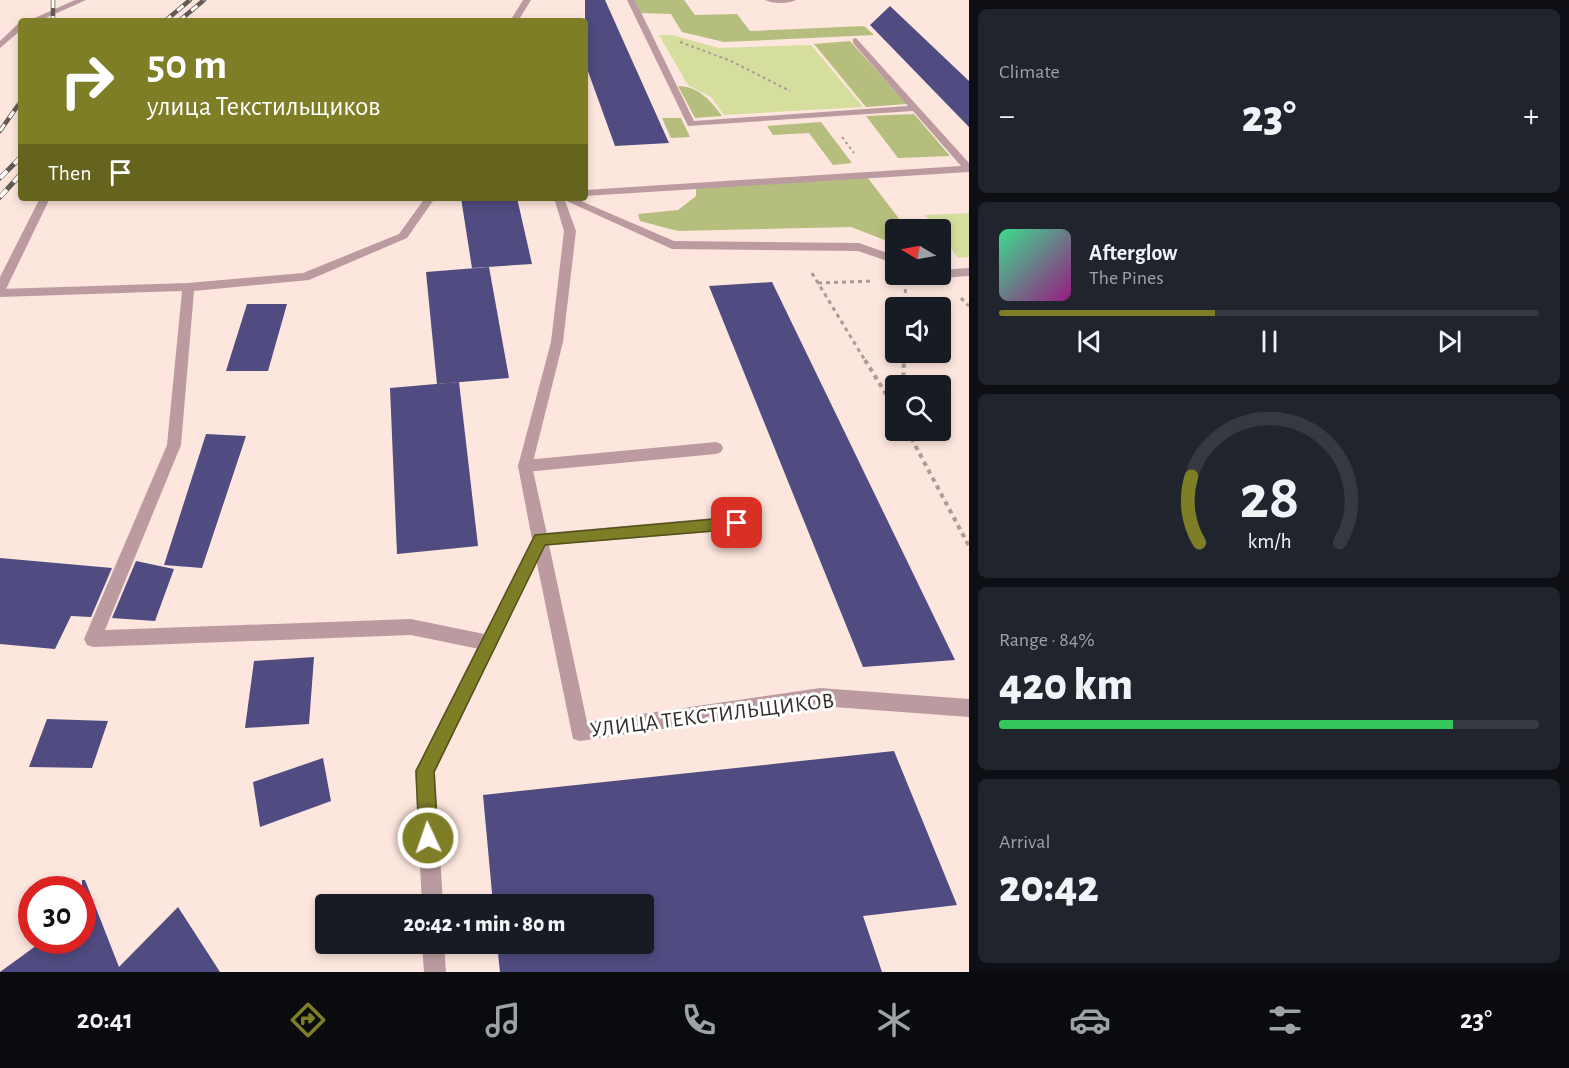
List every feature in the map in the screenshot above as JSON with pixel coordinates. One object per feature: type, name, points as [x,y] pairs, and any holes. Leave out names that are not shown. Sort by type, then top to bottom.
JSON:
[{"type":"street","points":[[39,18],[82,0]]},
{"type":"street","points":[[516,18],[527,0]]},
{"type":"street","points":[[631,0],[691,124],[916,108]]},
{"type":"street","points":[[769,0],[792,0]]},
{"type":"street","points":[[0,45],[18,29]]},
{"type":"street","points":[[856,41],[969,169]]},
{"type":"street","points":[[588,193],[969,169]]},
{"type":"street","points":[[44,201],[0,291],[188,287],[305,277],[403,237],[428,201]]},
{"type":"street","name":"УЛИЦА ТЕКСТИЛЬЩИКОВ","points":[[560,201],[570,231],[557,342],[525,466],[580,732],[820,697],[969,708]]},
{"type":"street","points":[[572,201],[672,245],[859,247],[885,256]]},
{"type":"street","points":[[951,273],[969,272]]},
{"type":"street","points":[[188,287],[174,445],[93,639],[411,627],[489,643]]},
{"type":"street","points":[[525,466],[716,448]]},
{"type":"street","points":[[431,894],[425,771],[540,539],[737,523]]},
{"type":"street","points":[[434,954],[435,972]]},
{"type":"path","points":[[645,29],[746,68],[819,107],[870,175]]},
{"type":"path","points":[[796,246],[885,392]]},
{"type":"path","points":[[818,283],[883,280]]},
{"type":"path","points":[[962,300],[969,306]]},
{"type":"path","points":[[913,441],[969,546]]},
{"type":"green space","points":[[635,0],[684,0],[695,15],[737,14],[750,31],[864,26],[874,35],[724,42],[682,32],[671,14],[641,13]]},
{"type":"green space","points":[[659,35],[672,35],[719,48],[811,45],[863,107],[724,115],[711,97],[688,85]]},
{"type":"green space","points":[[850,41],[907,104],[866,107],[814,44]]},
{"type":"green space","points":[[678,86],[698,92],[709,100],[722,116],[695,118]]},
{"type":"green space","points":[[914,114],[950,156],[898,158],[866,116]]},
{"type":"green space","points":[[662,118],[681,118],[690,137],[671,138]]},
{"type":"green space","points":[[821,122],[852,163],[833,165],[809,133],[773,135],[767,126]]},
{"type":"green space","points":[[867,177],[899,219],[885,219],[885,240],[851,227],[678,231],[640,221],[638,214],[678,210],[696,196],[696,187]]},
{"type":"green space","points":[[969,213],[969,257],[958,258],[951,249],[951,219],[928,219],[925,215]]},
{"type":"building","points":[[585,0],[605,0],[669,143],[615,146],[588,71],[588,18],[585,18]]},
{"type":"building","points":[[890,6],[969,81],[969,127],[870,25]]},
{"type":"building","points":[[461,201],[518,201],[532,264],[472,268]]},
{"type":"building","points":[[489,267],[509,378],[437,384],[426,272]]},
{"type":"building","points":[[772,282],[955,660],[863,667],[709,286]]},
{"type":"building","points":[[247,304],[287,304],[268,371],[226,371]]},
{"type":"building","points":[[459,382],[478,546],[397,554],[390,388]]},
{"type":"building","points":[[206,434],[246,436],[202,568],[164,565]]},
{"type":"building","points":[[0,558],[112,568],[91,617],[71,616],[55,649],[0,644]]},
{"type":"building","points":[[136,561],[174,569],[155,621],[112,618]]},
{"type":"building","points":[[314,657],[309,724],[245,728],[254,661]]},
{"type":"building","points":[[47,719],[108,721],[92,768],[29,767]]},
{"type":"building","points":[[894,751],[957,905],[863,916],[882,972],[500,972],[498,954],[654,954],[654,894],[492,894],[483,795]]},
{"type":"building","points":[[323,758],[331,801],[260,827],[253,782]]},
{"type":"building","points":[[178,907],[220,972],[0,972],[25,954],[96,954],[96,908],[119,967]]},
{"type":"railway","points":[[53,0],[53,18]]},
{"type":"railway","points":[[169,18],[190,0]]},
{"type":"railway","points":[[183,18],[204,0]]},
{"type":"railway","points":[[0,131],[18,105]]},
{"type":"railway","points":[[0,178],[18,160]]},
{"type":"railway","points":[[0,197],[18,177]]},
{"type":"route","points":[[428,838],[425,771],[540,539],[737,523]]}]
